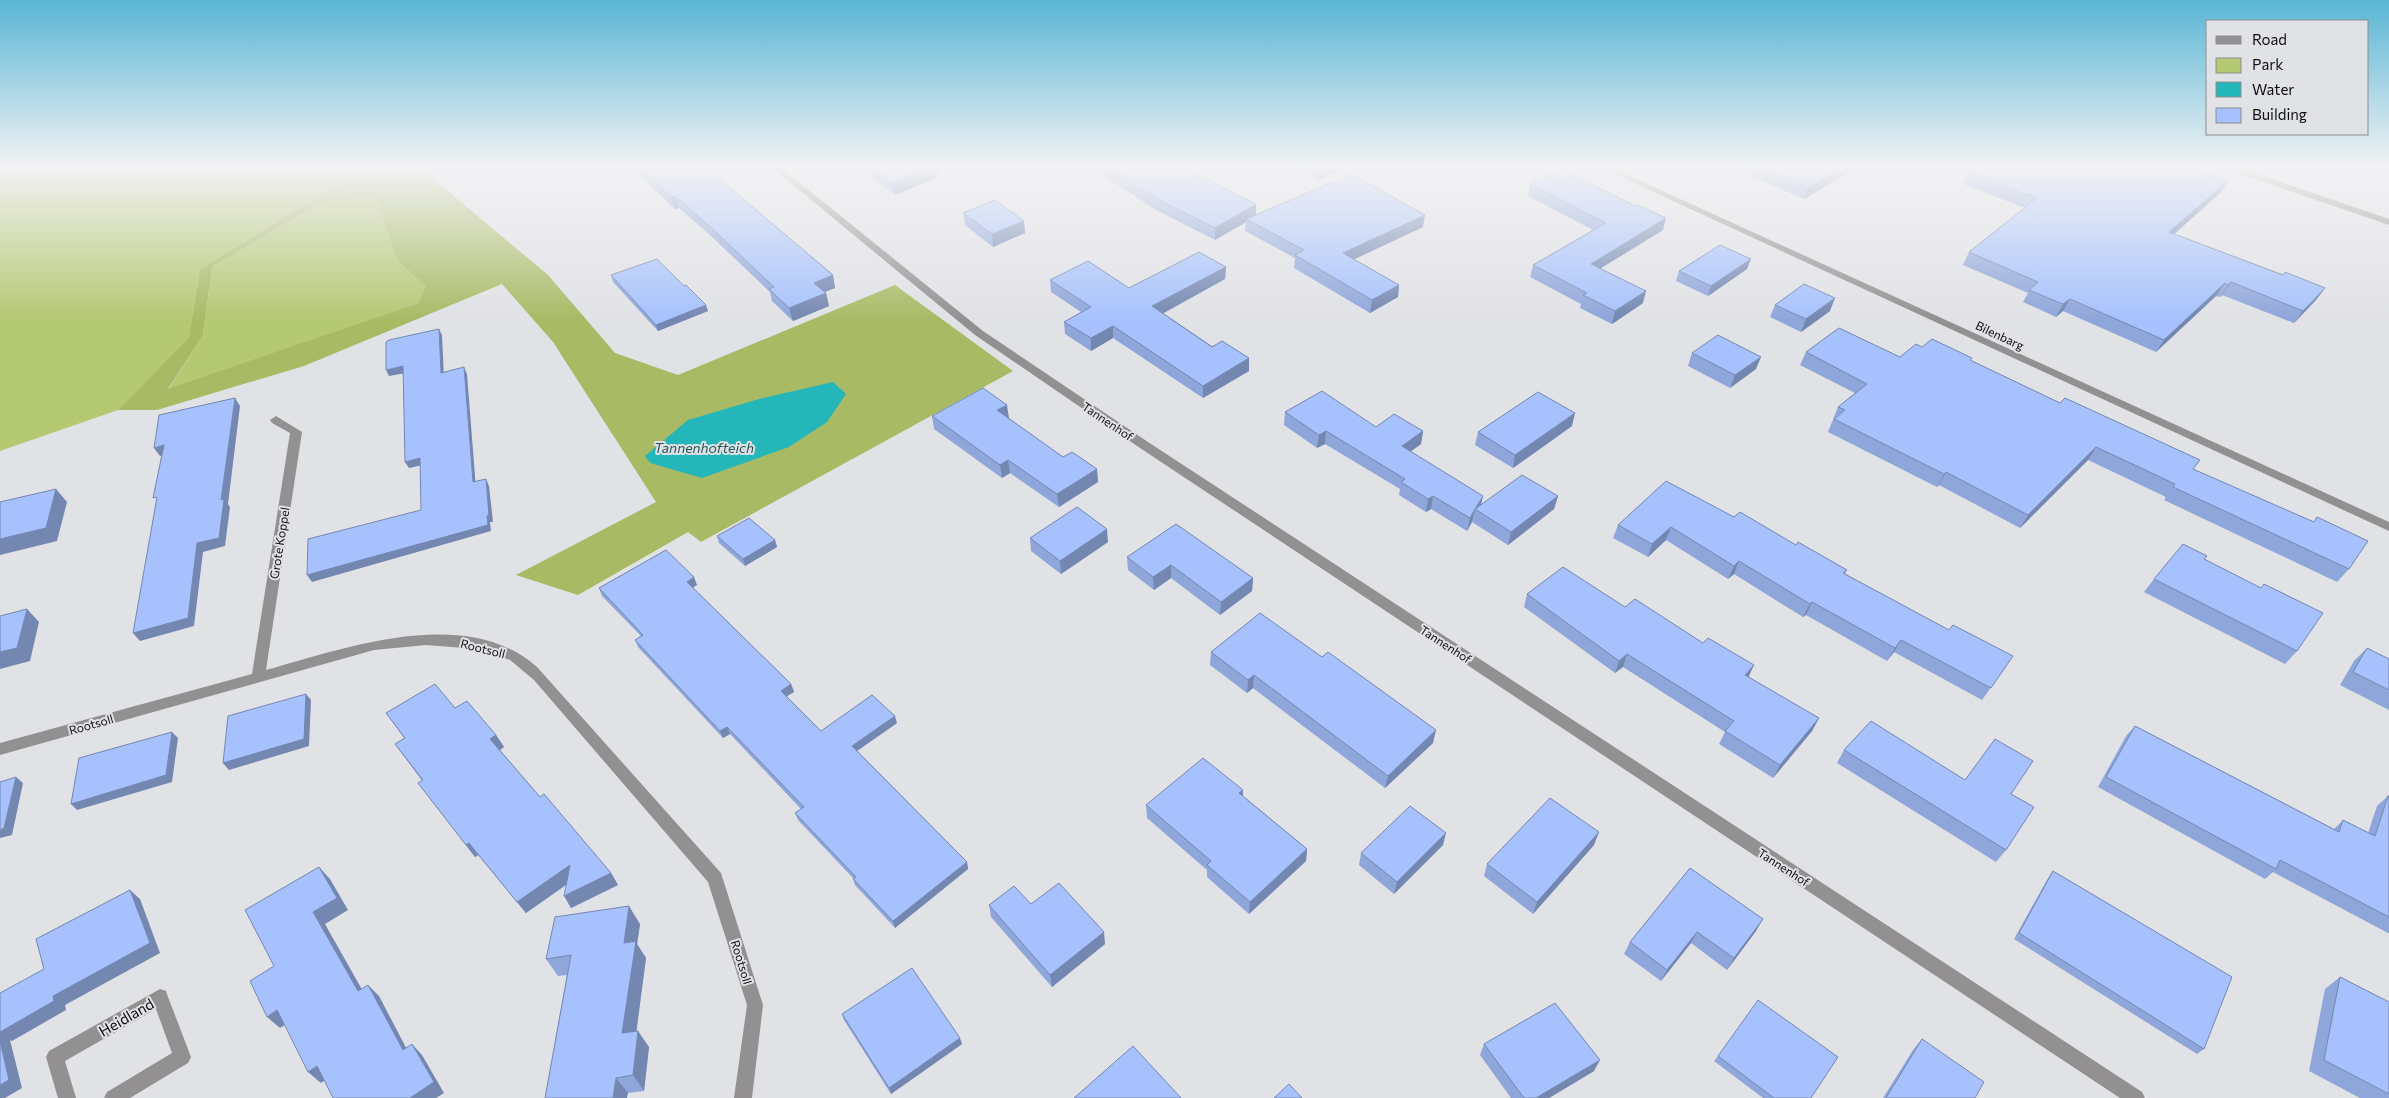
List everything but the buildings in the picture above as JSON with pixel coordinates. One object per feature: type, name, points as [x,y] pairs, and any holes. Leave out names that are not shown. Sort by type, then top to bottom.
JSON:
[{"type":"street","name":"Tannenhof","points":[[837,217],[979,333],[1144,445],[2136,1098]]},
{"type":"street","name":"Bilenbarg","points":[[1713,217],[2389,527]]},
{"type":"street","points":[[2375,217],[2389,222]]},
{"type":"street","name":"Grote Koppel","points":[[258,676],[296,432],[276,420]]},
{"type":"street","name":"Rootsoll","points":[[0,749],[374,645],[434,638],[480,644],[513,655],[540,676],[715,878],[755,1005],[743,1098]]},
{"type":"street","name":"Heidland","points":[[68,1098],[55,1057],[160,997],[182,1057],[113,1098]]},
{"type":"green space","points":[[0,217],[284,217],[200,269],[189,337],[118,410],[0,451]]},
{"type":"green space","points":[[284,217],[297,217],[212,267],[203,335],[168,389],[418,303],[425,286],[398,261],[382,217],[479,217],[548,275],[615,353],[678,375],[895,285],[1013,371],[701,542],[688,532],[578,595],[516,575],[656,502],[553,342],[502,284],[304,366],[157,410],[118,410],[189,337],[200,269]]},
{"type":"green space","points":[[297,217],[382,217],[398,261],[425,286],[418,303],[168,390],[203,335],[212,267]]},
{"type":"water","name":"Tannenhofteich","points":[[833,382],[846,394],[827,422],[789,447],[702,478],[650,463],[645,456],[688,420],[759,399]]}]
